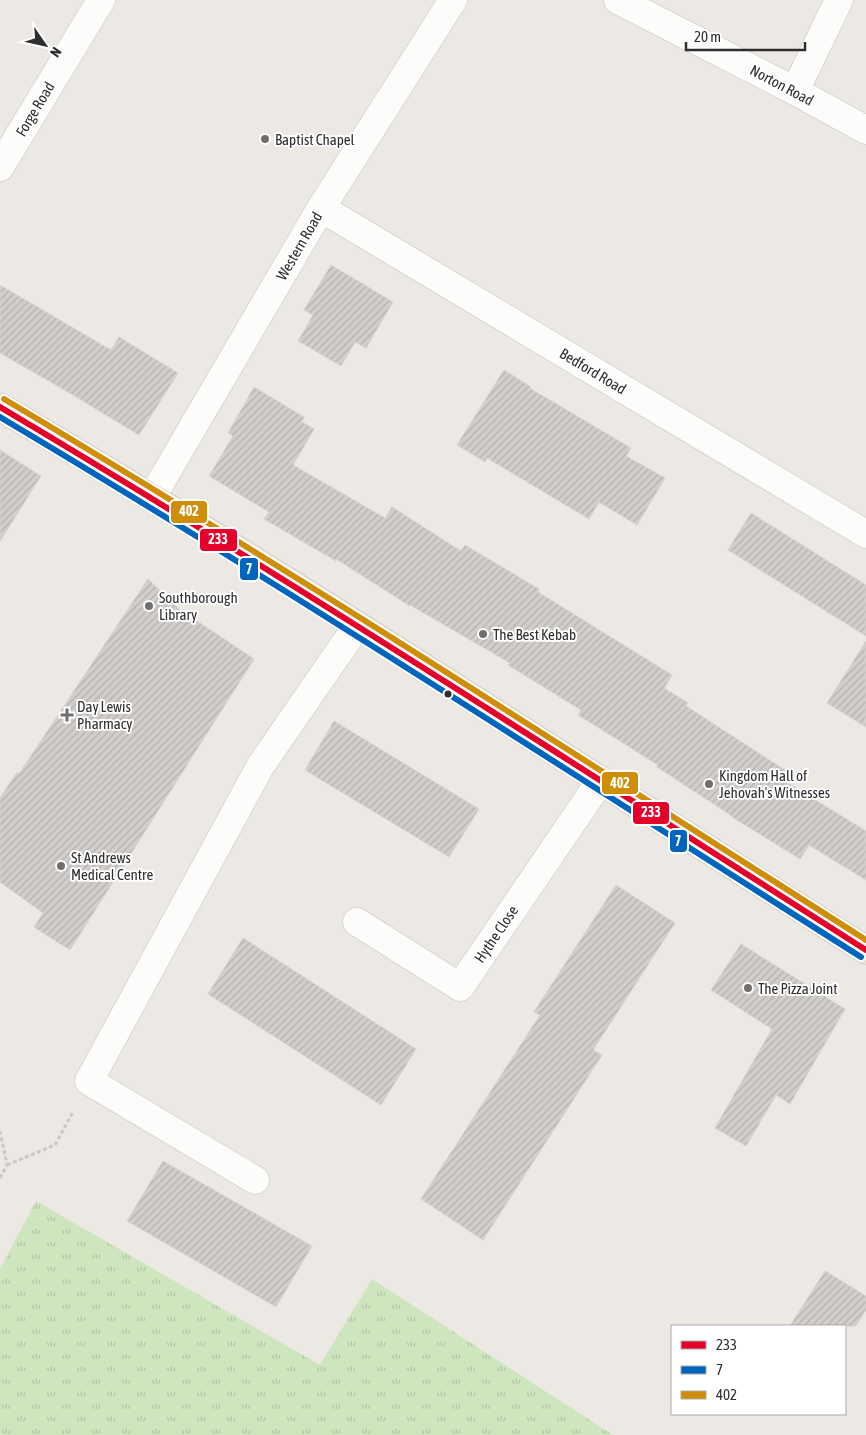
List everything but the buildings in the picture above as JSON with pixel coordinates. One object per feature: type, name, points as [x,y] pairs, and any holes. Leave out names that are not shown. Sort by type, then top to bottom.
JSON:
[{"type":"highway","points":[[0,407],[152,497],[358,626],[745,875],[866,950]]},
{"type":"street","name":"Forge Road","points":[[0,167],[101,0]]},
{"type":"street","name":"Western Road","points":[[152,497],[321,208],[453,0]]},
{"type":"street","name":"Norton Road","points":[[618,0],[795,91],[866,130]]},
{"type":"street","points":[[795,91],[839,0]]},
{"type":"street","name":"Bedford Road","points":[[321,208],[866,534]]},
{"type":"street","points":[[256,1180],[89,1081],[261,766],[358,626]]},
{"type":"street","name":"Hythe Close","points":[[356,922],[460,987],[600,780]]},
{"type":"path","points":[[0,1131],[7,1165]]},
{"type":"path","points":[[0,1178],[7,1165],[55,1145]]},
{"type":"green space","points":[[36,1201],[320,1365],[372,1279],[613,1435],[0,1435],[0,1269]]},
{"type":"transit line","name":"402","points":[[4,399],[222,531],[866,940]]},
{"type":"transit line","name":"233","points":[[0,407],[327,607],[866,950]]},
{"type":"transit line","name":"7","points":[[0,417],[325,616],[861,957]]},
{"type":"place","name":"Baptist Chapel","points":[[265,139]]},
{"type":"place","name":"Southborough Library","points":[[149,606]]},
{"type":"place","name":"The Best Kebab","points":[[483,634]]},
{"type":"place","name":"Day Lewis Pharmacy","points":[[67,715]]},
{"type":"place","name":"Kingdom Hall of Jehovah's Witnesses","points":[[709,784]]},
{"type":"place","name":"St Andrews Medical Centre","points":[[61,866]]},
{"type":"place","name":"The Pizza Joint","points":[[748,988]]}]
